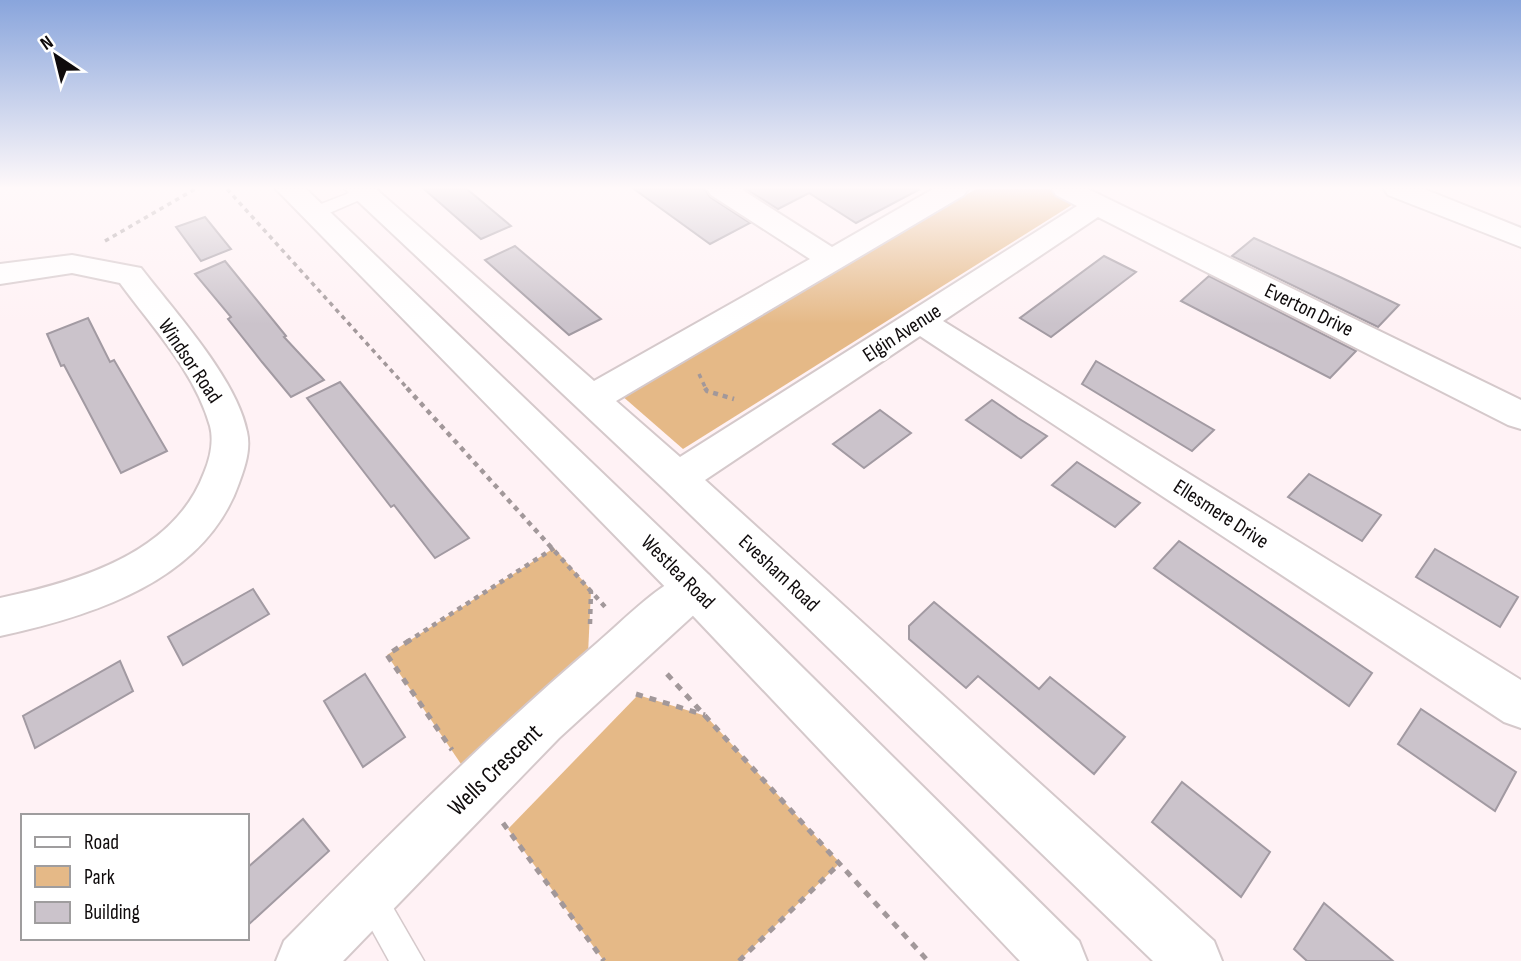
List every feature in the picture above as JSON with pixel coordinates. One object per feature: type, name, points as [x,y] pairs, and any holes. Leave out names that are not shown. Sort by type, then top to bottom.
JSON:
[{"type":"street","name":"Westlea Road","points":[[335,234],[694,588],[1059,961]]},
{"type":"street","name":"Evesham Road","points":[[409,234],[678,478],[1194,961]]},
{"type":"street","points":[[791,234],[831,259]]},
{"type":"street","points":[[591,398],[875,234]]},
{"type":"street","name":"Elgin Avenue","points":[[678,478],[1054,234]]},
{"type":"street","name":"Everton Drive","points":[[1155,234],[1521,416]]},
{"type":"street","name":"Windsor Road","points":[[0,274],[72,264],[130,275],[219,399],[229,430],[222,484],[207,514],[173,547],[124,577],[77,597],[32,611],[0,617]]},
{"type":"street","name":"Ellesmere Drive","points":[[921,322],[1521,706]]},
{"type":"street","name":"Wells Crescent","points":[[304,961],[368,894],[587,679],[694,588]]},
{"type":"lane","points":[[368,894],[407,961]]},
{"type":"path","points":[[72,264],[116,234]]},
{"type":"path","points":[[268,234],[608,610]]},
{"type":"path","points":[[722,323],[735,333],[714,345],[699,374],[708,391],[726,399],[745,400]]},
{"type":"path","points":[[554,548],[387,655],[476,788],[604,961]]},
{"type":"path","points":[[667,674],[929,961]]},
{"type":"path","points":[[739,961],[840,863]]},
{"type":"green space","points":[[899,234],[1026,234],[683,449],[621,395]]},
{"type":"green space","points":[[554,548],[591,590],[588,654],[461,764],[387,655]]},
{"type":"green space","points":[[638,695],[706,716],[840,863],[739,961],[604,961],[508,829]]},
{"type":"building","points":[[181,234],[219,234],[231,249],[201,261]]},
{"type":"building","points":[[475,234],[493,234],[481,239]]},
{"type":"building","points":[[696,234],[729,234],[710,244]]},
{"type":"building","points":[[1254,238],[1399,305],[1378,327],[1232,256]]},
{"type":"building","points":[[515,246],[601,319],[569,335],[485,260]]},
{"type":"building","points":[[1104,256],[1136,272],[1051,337],[1020,318]]},
{"type":"building","points":[[225,261],[286,336],[284,337],[324,380],[291,397],[195,274]]},
{"type":"building","points":[[1209,276],[1356,351],[1330,378],[1181,301]]},
{"type":"building","points":[[88,318],[110,362],[114,360],[167,451],[121,473],[64,365],[61,366],[47,334]]},
{"type":"building","points":[[1096,361],[1214,430],[1192,451],[1082,384]]},
{"type":"building","points":[[340,382],[469,538],[435,558],[394,505],[391,507],[307,398]]},
{"type":"building","points":[[992,400],[1047,436],[1021,458],[966,420]]},
{"type":"building","points":[[880,410],[911,433],[864,468],[833,444]]},
{"type":"building","points":[[1077,462],[1140,503],[1115,527],[1052,485]]},
{"type":"building","points":[[1309,474],[1381,515],[1362,541],[1288,497]]},
{"type":"building","points":[[1179,541],[1372,673],[1349,706],[1154,568]]},
{"type":"building","points":[[1435,549],[1518,597],[1500,627],[1416,577]]},
{"type":"building","points":[[253,589],[269,614],[183,665],[168,637]]},
{"type":"building","points":[[934,602],[1039,689],[1050,677],[1125,737],[1094,774],[978,676],[966,688],[909,639],[909,626]]},
{"type":"building","points":[[120,661],[133,691],[35,748],[23,716]]},
{"type":"building","points":[[365,674],[405,737],[363,767],[324,701]]},
{"type":"building","points":[[1421,709],[1516,772],[1495,811],[1398,744]]},
{"type":"building","points":[[1182,782],[1270,852],[1241,897],[1152,822]]},
{"type":"building","points":[[303,819],[329,851],[248,925],[248,867]]},
{"type":"building","points":[[1324,903],[1393,961],[1307,961],[1294,949]]}]
